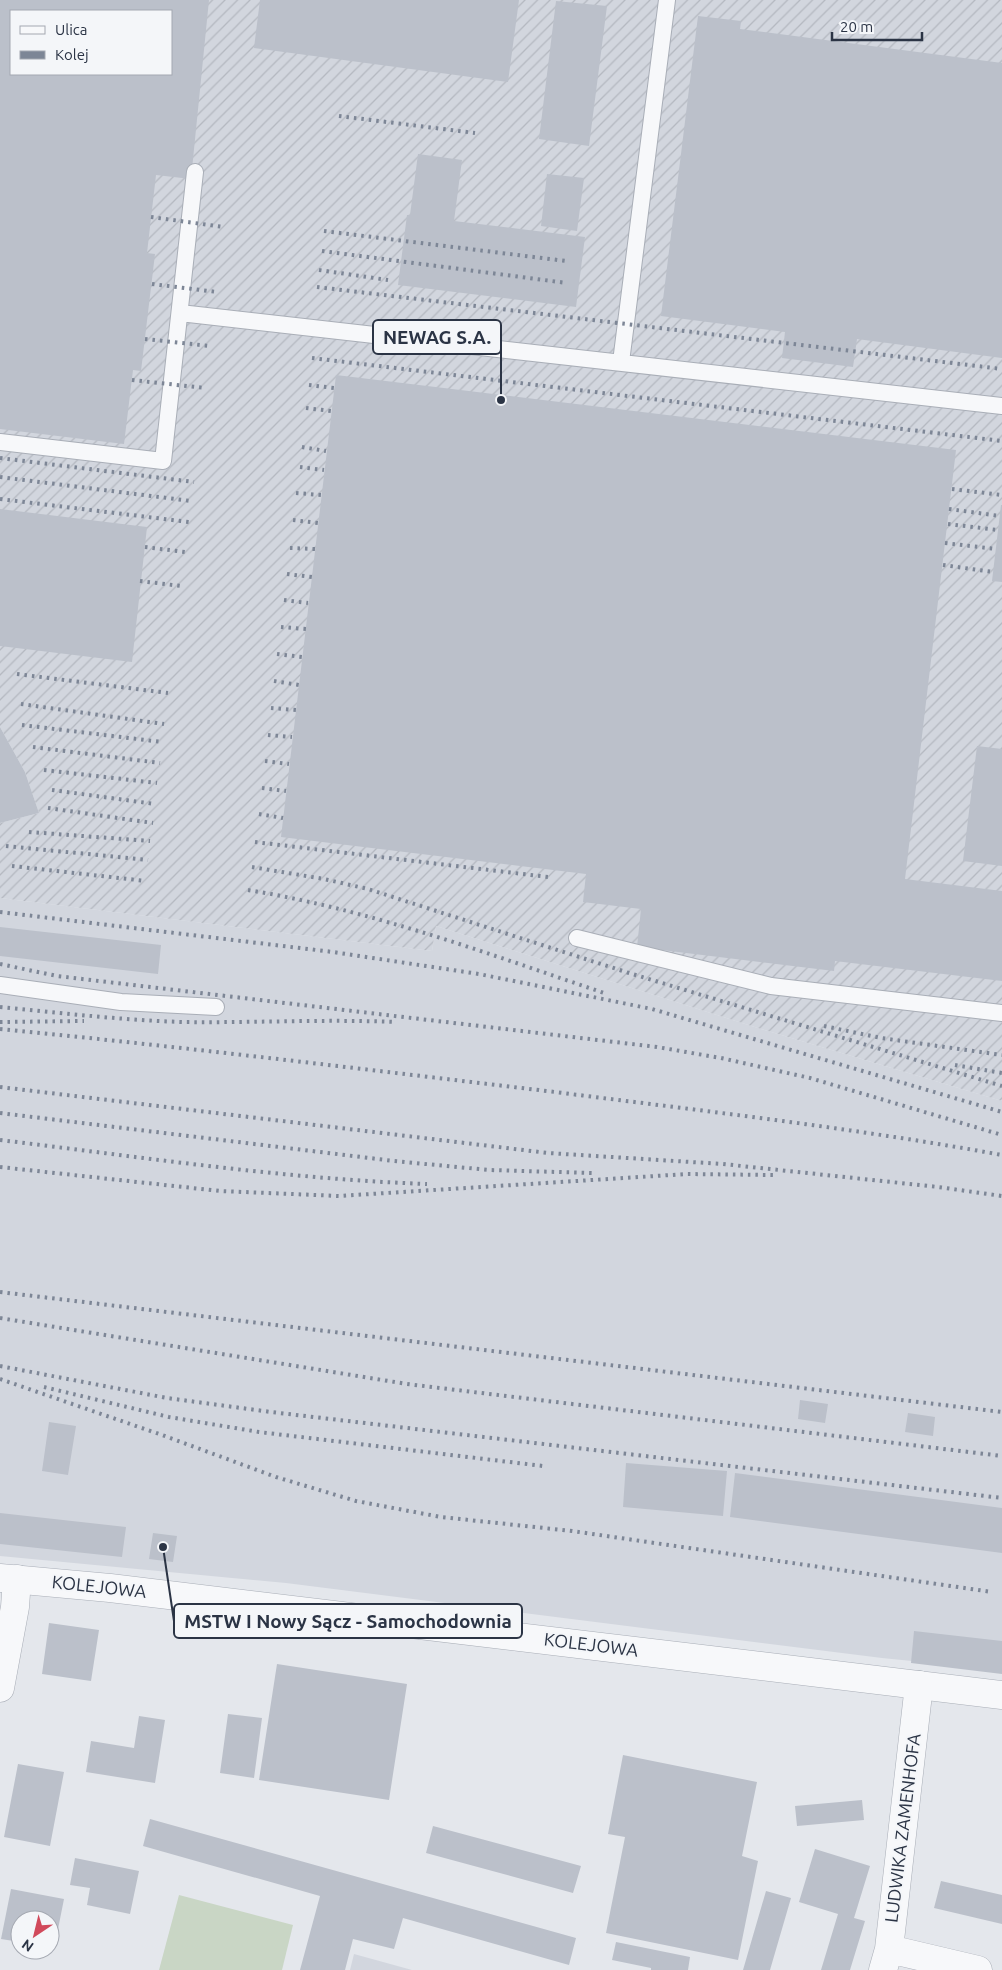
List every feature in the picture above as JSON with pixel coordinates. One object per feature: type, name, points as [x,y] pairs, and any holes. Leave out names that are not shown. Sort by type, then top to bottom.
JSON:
[{"type":"street","name":"KOLEJOWA","points":[[9,1578],[139,1591],[1002,1695]]},
{"type":"street","points":[[0,1688],[15,1607],[9,1578]]},
{"type":"street","name":"LUDWIKA ZAMENHOFA","points":[[886,1959],[919,1685]]},
{"type":"street","points":[[886,1959],[978,1970]]},
{"type":"lane","points":[[621,362],[668,0]]},
{"type":"lane","points":[[0,442],[162,461],[195,172]]},
{"type":"lane","points":[[180,313],[1002,406]]},
{"type":"lane","points":[[576,938],[771,986],[1002,1013]]},
{"type":"lane","points":[[0,985],[121,1002],[216,1007]]},
{"type":"shaded area","points":[[0,0],[1002,0],[1002,1101],[761,1029],[436,926],[432,951],[0,898],[0,823],[39,813],[25,772],[0,727]]},
{"type":"shaded area","points":[[0,898],[432,951],[436,926],[761,1029],[1002,1101],[1002,1670],[882,1658],[286,1583],[0,1556]]},
{"type":"shaded area","points":[[354,1954],[412,1970],[350,1970]]},
{"type":"green space","points":[[179,1895],[293,1925],[282,1970],[159,1970]]},
{"type":"building","points":[[0,0],[209,0],[191,179],[156,175],[147,253],[155,254],[141,371],[133,370],[124,444],[0,429]]},
{"type":"building","points":[[260,0],[519,0],[508,82],[254,48]]},
{"type":"building","points":[[556,1],[607,6],[589,146],[539,139]]},
{"type":"building","points":[[698,16],[741,21],[740,29],[1002,63],[1002,358],[857,339],[853,367],[782,358],[785,332],[661,316]]},
{"type":"building","points":[[418,154],[462,160],[454,221],[585,237],[576,307],[398,285],[407,215],[410,215]]},
{"type":"building","points":[[547,174],[584,178],[577,231],[541,226]]},
{"type":"building","points":[[336,375],[956,450],[905,879],[1002,891],[1002,981],[835,961],[834,971],[637,947],[641,909],[583,902],[586,874],[281,837]]},
{"type":"building","points":[[1002,505],[1002,582],[992,581]]},
{"type":"building","points":[[0,509],[147,527],[132,662],[0,646]]},
{"type":"building","points":[[0,727],[25,772],[39,813],[0,823]]},
{"type":"building","points":[[977,746],[1002,749],[1002,866],[963,861]]},
{"type":"building","points":[[0,927],[161,945],[158,974],[0,956]]},
{"type":"building","points":[[800,1400],[828,1404],[825,1423],[798,1419]]},
{"type":"building","points":[[908,1413],[935,1417],[933,1436],[905,1432]]},
{"type":"building","points":[[49,1422],[76,1426],[68,1475],[42,1471]]},
{"type":"building","points":[[626,1463],[727,1471],[723,1516],[623,1507]]},
{"type":"building","points":[[735,1473],[1002,1508],[1002,1553],[730,1517]]},
{"type":"building","points":[[0,1513],[126,1527],[122,1557],[0,1544]]},
{"type":"building","points":[[153,1533],[177,1536],[173,1562],[149,1559]]},
{"type":"building","points":[[49,1623],[99,1630],[91,1681],[42,1674]]},
{"type":"building","points":[[914,1631],[1002,1641],[1002,1674],[911,1663]]},
{"type":"building","points":[[277,1664],[407,1684],[389,1800],[259,1780]]},
{"type":"building","points":[[228,1714],[262,1718],[254,1778],[220,1773]]},
{"type":"building","points":[[139,1716],[165,1720],[155,1783],[86,1772],[91,1741],[134,1748]]},
{"type":"building","points":[[623,1755],[757,1782],[742,1856],[758,1861],[738,1960],[606,1933],[625,1837],[608,1834]]},
{"type":"building","points":[[18,1764],[64,1772],[50,1846],[4,1837]]},
{"type":"building","points":[[862,1800],[864,1820],[797,1826],[795,1806]]},
{"type":"building","points":[[150,1819],[576,1938],[569,1965],[403,1918],[394,1949],[353,1939],[345,1970],[300,1970],[320,1896],[143,1846]]},
{"type":"building","points":[[433,1826],[581,1866],[573,1893],[426,1853]]},
{"type":"building","points":[[815,1849],[870,1866],[854,1918],[865,1921],[850,1970],[821,1970],[838,1914],[799,1902]]},
{"type":"building","points":[[75,1858],[139,1871],[130,1914],[87,1905],[90,1888],[70,1885]]},
{"type":"building","points":[[941,1881],[1002,1895],[1002,1924],[934,1908]]},
{"type":"building","points":[[11,1889],[64,1899],[60,1919],[60,1910],[10,1910],[10,1940],[1,1939]]},
{"type":"building","points":[[766,1891],[791,1898],[770,1970],[743,1970]]},
{"type":"building","points":[[616,1942],[690,1957],[688,1970],[651,1970],[651,1968],[612,1960]]},
{"type":"railway","points":[[339,116],[475,133]]},
{"type":"railway","points":[[151,217],[224,227]]},
{"type":"railway","points":[[324,231],[566,261]]},
{"type":"railway","points":[[322,251],[567,283]]},
{"type":"railway","points":[[319,270],[388,280]]},
{"type":"railway","points":[[152,284],[217,292]]},
{"type":"railway","points":[[317,287],[1002,369]]},
{"type":"railway","points":[[145,339],[210,346]]},
{"type":"railway","points":[[312,358],[1002,441]]},
{"type":"railway","points":[[132,380],[205,388]]},
{"type":"railway","points":[[309,385],[334,388]]},
{"type":"railway","points":[[306,408],[331,411]]},
{"type":"railway","points":[[302,447],[326,451]]},
{"type":"railway","points":[[0,458],[194,482]]},
{"type":"railway","points":[[300,467],[324,470]]},
{"type":"railway","points":[[0,477],[191,501]]},
{"type":"railway","points":[[952,489],[1002,495]]},
{"type":"railway","points":[[296,493],[321,495]]},
{"type":"railway","points":[[0,499],[189,522]]},
{"type":"railway","points":[[949,509],[1000,516]]},
{"type":"railway","points":[[293,520],[318,523]]},
{"type":"railway","points":[[948,524],[998,530]]},
{"type":"railway","points":[[945,543],[996,549]]},
{"type":"railway","points":[[145,547],[185,552]]},
{"type":"railway","points":[[290,548],[315,549]]},
{"type":"railway","points":[[943,565],[993,572]]},
{"type":"railway","points":[[287,574],[312,577]]},
{"type":"railway","points":[[140,581],[181,586]]},
{"type":"railway","points":[[284,600],[308,603]]},
{"type":"railway","points":[[281,627],[306,629]]},
{"type":"railway","points":[[277,654],[302,657]]},
{"type":"railway","points":[[17,674],[168,693]]},
{"type":"railway","points":[[274,681],[299,685]]},
{"type":"railway","points":[[21,704],[164,724]]},
{"type":"railway","points":[[271,708],[296,710]]},
{"type":"railway","points":[[22,725],[162,742]]},
{"type":"railway","points":[[268,735],[292,737]]},
{"type":"railway","points":[[33,747],[160,763]]},
{"type":"railway","points":[[265,761],[289,764]]},
{"type":"railway","points":[[44,770],[157,783]]},
{"type":"railway","points":[[262,788],[286,791]]},
{"type":"railway","points":[[52,790],[155,804]]},
{"type":"railway","points":[[48,808],[153,823]]},
{"type":"railway","points":[[259,814],[283,818]]},
{"type":"railway","points":[[29,832],[150,841]]},
{"type":"railway","points":[[255,842],[548,877]]},
{"type":"railway","points":[[6,846],[148,860]]},
{"type":"railway","points":[[12,866],[146,881]]},
{"type":"railway","points":[[252,867],[324,879],[368,889],[629,973],[1002,1086]]},
{"type":"railway","points":[[248,890],[339,909],[385,921],[607,994]]},
{"type":"railway","points":[[0,912],[333,952],[479,974],[652,1009],[1002,1112]]},
{"type":"railway","points":[[0,964],[57,976],[657,1047],[721,1058],[810,1078],[1002,1135]]},
{"type":"railway","points":[[0,1007],[114,1018],[182,1022],[396,1022]]},
{"type":"railway","points":[[0,1022],[84,1021]]},
{"type":"railway","points":[[824,1026],[881,1038],[1002,1055]]},
{"type":"railway","points":[[0,1029],[278,1059],[667,1106],[835,1128],[1002,1155]]},
{"type":"railway","points":[[955,1065],[1002,1073]]},
{"type":"railway","points":[[0,1087],[548,1153],[723,1164],[938,1187],[1002,1196]]},
{"type":"railway","points":[[0,1113],[394,1161],[489,1170],[592,1173]]},
{"type":"railway","points":[[0,1140],[266,1172],[427,1184]]},
{"type":"railway","points":[[0,1167],[220,1191],[339,1196],[687,1174],[773,1175]]},
{"type":"railway","points":[[0,1292],[1002,1412]]},
{"type":"railway","points":[[0,1318],[407,1384],[1002,1456]]},
{"type":"railway","points":[[0,1366],[167,1398],[271,1412],[1002,1498]]},
{"type":"railway","points":[[0,1379],[276,1477],[356,1501],[441,1517],[572,1531],[992,1592]]},
{"type":"railway","points":[[44,1387],[169,1417],[259,1432],[543,1466]]},
{"type":"place","name":"NEWAG S.A.","points":[[501,400]]},
{"type":"place","name":"MSTW I Nowy Sącz - Samochodownia","points":[[163,1547]]}]
